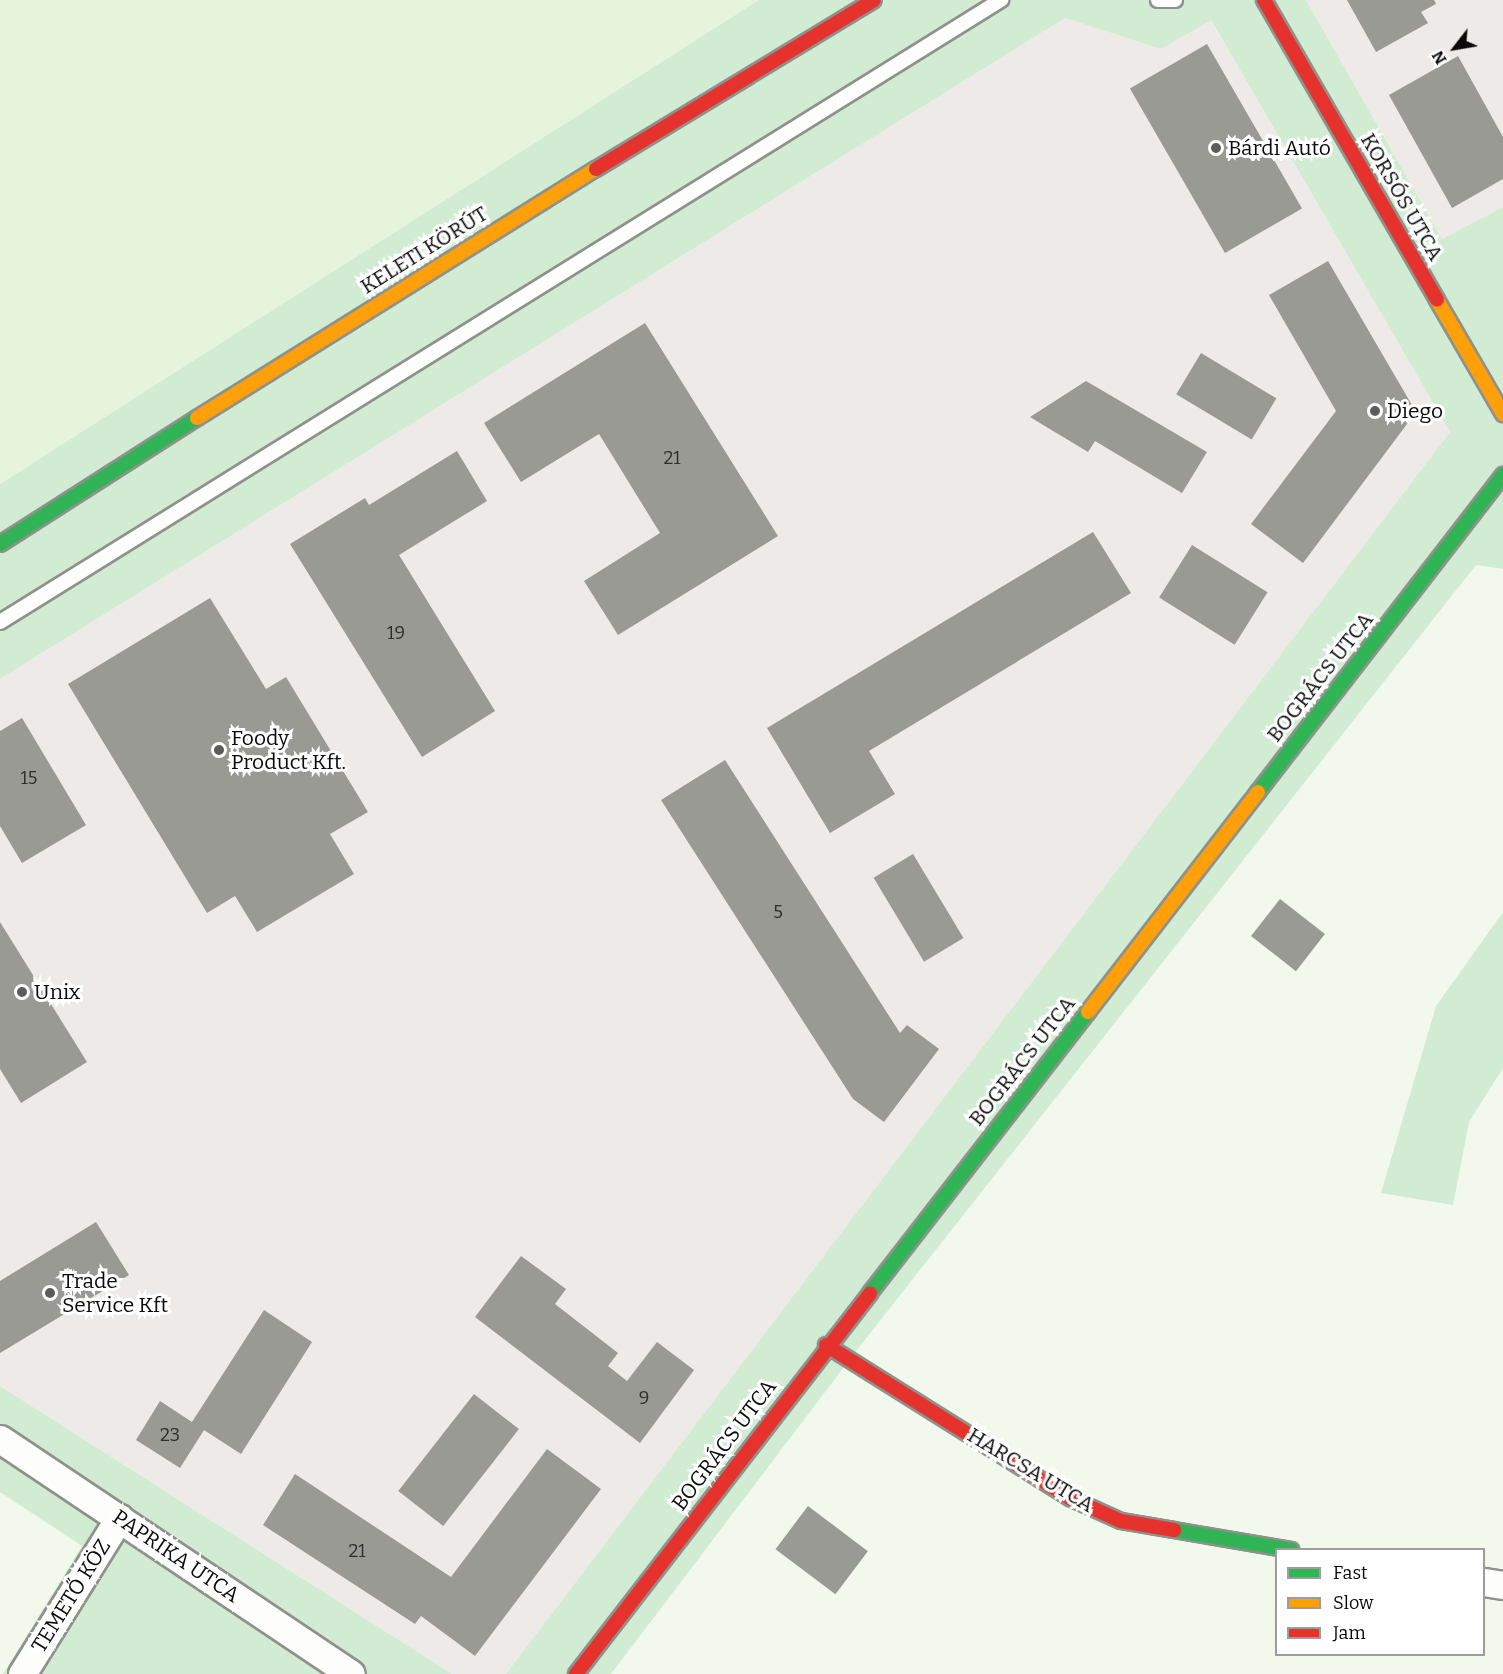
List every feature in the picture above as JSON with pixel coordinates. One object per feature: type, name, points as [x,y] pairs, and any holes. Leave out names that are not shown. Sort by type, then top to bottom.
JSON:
[{"type":"street","name":"KELETI KÖRÚT","points":[[0,544],[433,268],[874,0]]},
{"type":"street","name":"KORSÓS UTCA","points":[[1264,0],[1503,414]]},
{"type":"street","name":"BOGRÁCS UTCA","points":[[576,1674],[826,1345],[1503,475]]},
{"type":"street","name":"HARCSA UTCA","points":[[826,1345],[1070,1497],[1121,1521],[1279,1548]]},
{"type":"street","name":"PAPRIKA UTCA","points":[[0,1439],[351,1674]]},
{"type":"street","name":"TEMETŐ KÖZ","points":[[22,1674],[119,1518]]},
{"type":"street","points":[[1485,1582],[1503,1585]]},
{"type":"lane","points":[[0,622],[1001,0]]},
{"type":"lane","points":[[1158,0],[1175,0]]},
{"type":"shaded area","points":[[1306,0],[1503,0],[1503,207],[1442,239]]},
{"type":"shaded area","points":[[1065,18],[1161,49],[1210,19],[1450,432],[506,1674],[452,1674],[0,1386],[0,679]]},
{"type":"green space","points":[[0,0],[759,0],[0,484]]},
{"type":"green space","points":[[759,0],[1306,0],[1442,239],[1503,207],[1503,569],[1476,565],[860,1346],[611,1674],[506,1674],[1450,432],[1211,20],[1161,49],[1065,18],[0,679],[0,484]]},
{"type":"green space","points":[[1503,912],[1503,1068],[1469,1122],[1453,1205],[1381,1193],[1436,1006]]},
{"type":"green space","points":[[0,1386],[452,1674],[3,1674],[82,1546],[0,1492]]},
{"type":"building","points":[[1347,0],[1434,0],[1436,4],[1421,12],[1428,23],[1376,52]]},
{"type":"building","name":"Bárdi Autó","points":[[1207,44],[1302,209],[1225,253],[1130,88]]},
{"type":"building","points":[[1458,56],[1503,137],[1503,179],[1452,208],[1389,95]]},
{"type":"building","name":"Diego","points":[[1328,261],[1416,412],[1303,563],[1251,524],[1336,411],[1269,295]]},
{"type":"building","points":[[645,323],[778,536],[618,635],[584,581],[660,533],[599,434],[521,482],[484,423]]},
{"type":"building","points":[[1201,353],[1276,398],[1252,439],[1176,394]]},
{"type":"building","points":[[1086,381],[1207,452],[1182,493],[1095,441],[1088,452],[1030,417]]},
{"type":"building","points":[[457,451],[487,501],[399,555],[495,711],[422,757],[290,544],[365,498],[369,505]]},
{"type":"building","points":[[1093,532],[1131,593],[869,751],[895,794],[830,833],[767,728]]},
{"type":"building","points":[[1192,545],[1267,592],[1235,645],[1159,598]]},
{"type":"building","name":"Foody Product Kft.","points":[[210,598],[266,689],[286,677],[368,812],[330,834],[354,874],[257,932],[235,896],[207,913],[68,684]]},
{"type":"building","points":[[22,718],[86,825],[22,863],[0,826],[0,731]]},
{"type":"building","points":[[725,760],[900,1033],[907,1025],[939,1049],[884,1122],[853,1099],[661,800]]},
{"type":"building","points":[[913,854],[963,938],[924,962],[874,878]]},
{"type":"building","points":[[1280,899],[1325,934],[1296,971],[1251,936]]},
{"type":"building","name":"Unix","points":[[0,922],[87,1062],[21,1103],[0,1069]]},
{"type":"building","name":"Trade Service Kft","points":[[96,1222],[129,1275],[0,1353],[0,1281]]},
{"type":"building","points":[[521,1256],[566,1289],[555,1304],[618,1353],[608,1366],[627,1381],[657,1342],[694,1370],[640,1443],[475,1317]]},
{"type":"building","points":[[264,1310],[312,1342],[241,1454],[204,1430],[180,1468],[136,1440],[160,1401],[192,1422]]},
{"type":"building","points":[[474,1394],[519,1429],[443,1526],[398,1491]]},
{"type":"building","points":[[547,1449],[601,1489],[475,1656],[421,1616],[415,1624],[263,1525],[295,1474],[451,1577]]},
{"type":"building","points":[[808,1506],[868,1551],[835,1594],[776,1549]]},
{"type":"traffic: fast","points":[[0,544],[197,418]]},
{"type":"traffic: fast","points":[[1258,792],[1503,475]]},
{"type":"traffic: fast","points":[[870,1293],[1088,1012]]},
{"type":"traffic: fast","points":[[1174,1530],[1279,1548]]},
{"type":"traffic: slow","points":[[197,418],[596,169]]},
{"type":"traffic: slow","points":[[1437,300],[1503,414]]},
{"type":"traffic: slow","points":[[1088,1012],[1258,792]]},
{"type":"traffic: jam","points":[[596,169],[874,0]]},
{"type":"traffic: jam","points":[[1264,0],[1437,300]]},
{"type":"traffic: jam","points":[[576,1674],[870,1293]]},
{"type":"traffic: jam","points":[[826,1345],[1070,1498],[1121,1521],[1174,1530]]},
{"type":"place","name":"Bárdi Autó","points":[[1216,148]]},
{"type":"place","name":"Diego","points":[[1375,411]]},
{"type":"place","name":"Foody Product Kft.","points":[[219,750]]},
{"type":"place","name":"Unix","points":[[22,992]]},
{"type":"place","name":"Trade Service Kft","points":[[50,1293]]}]
